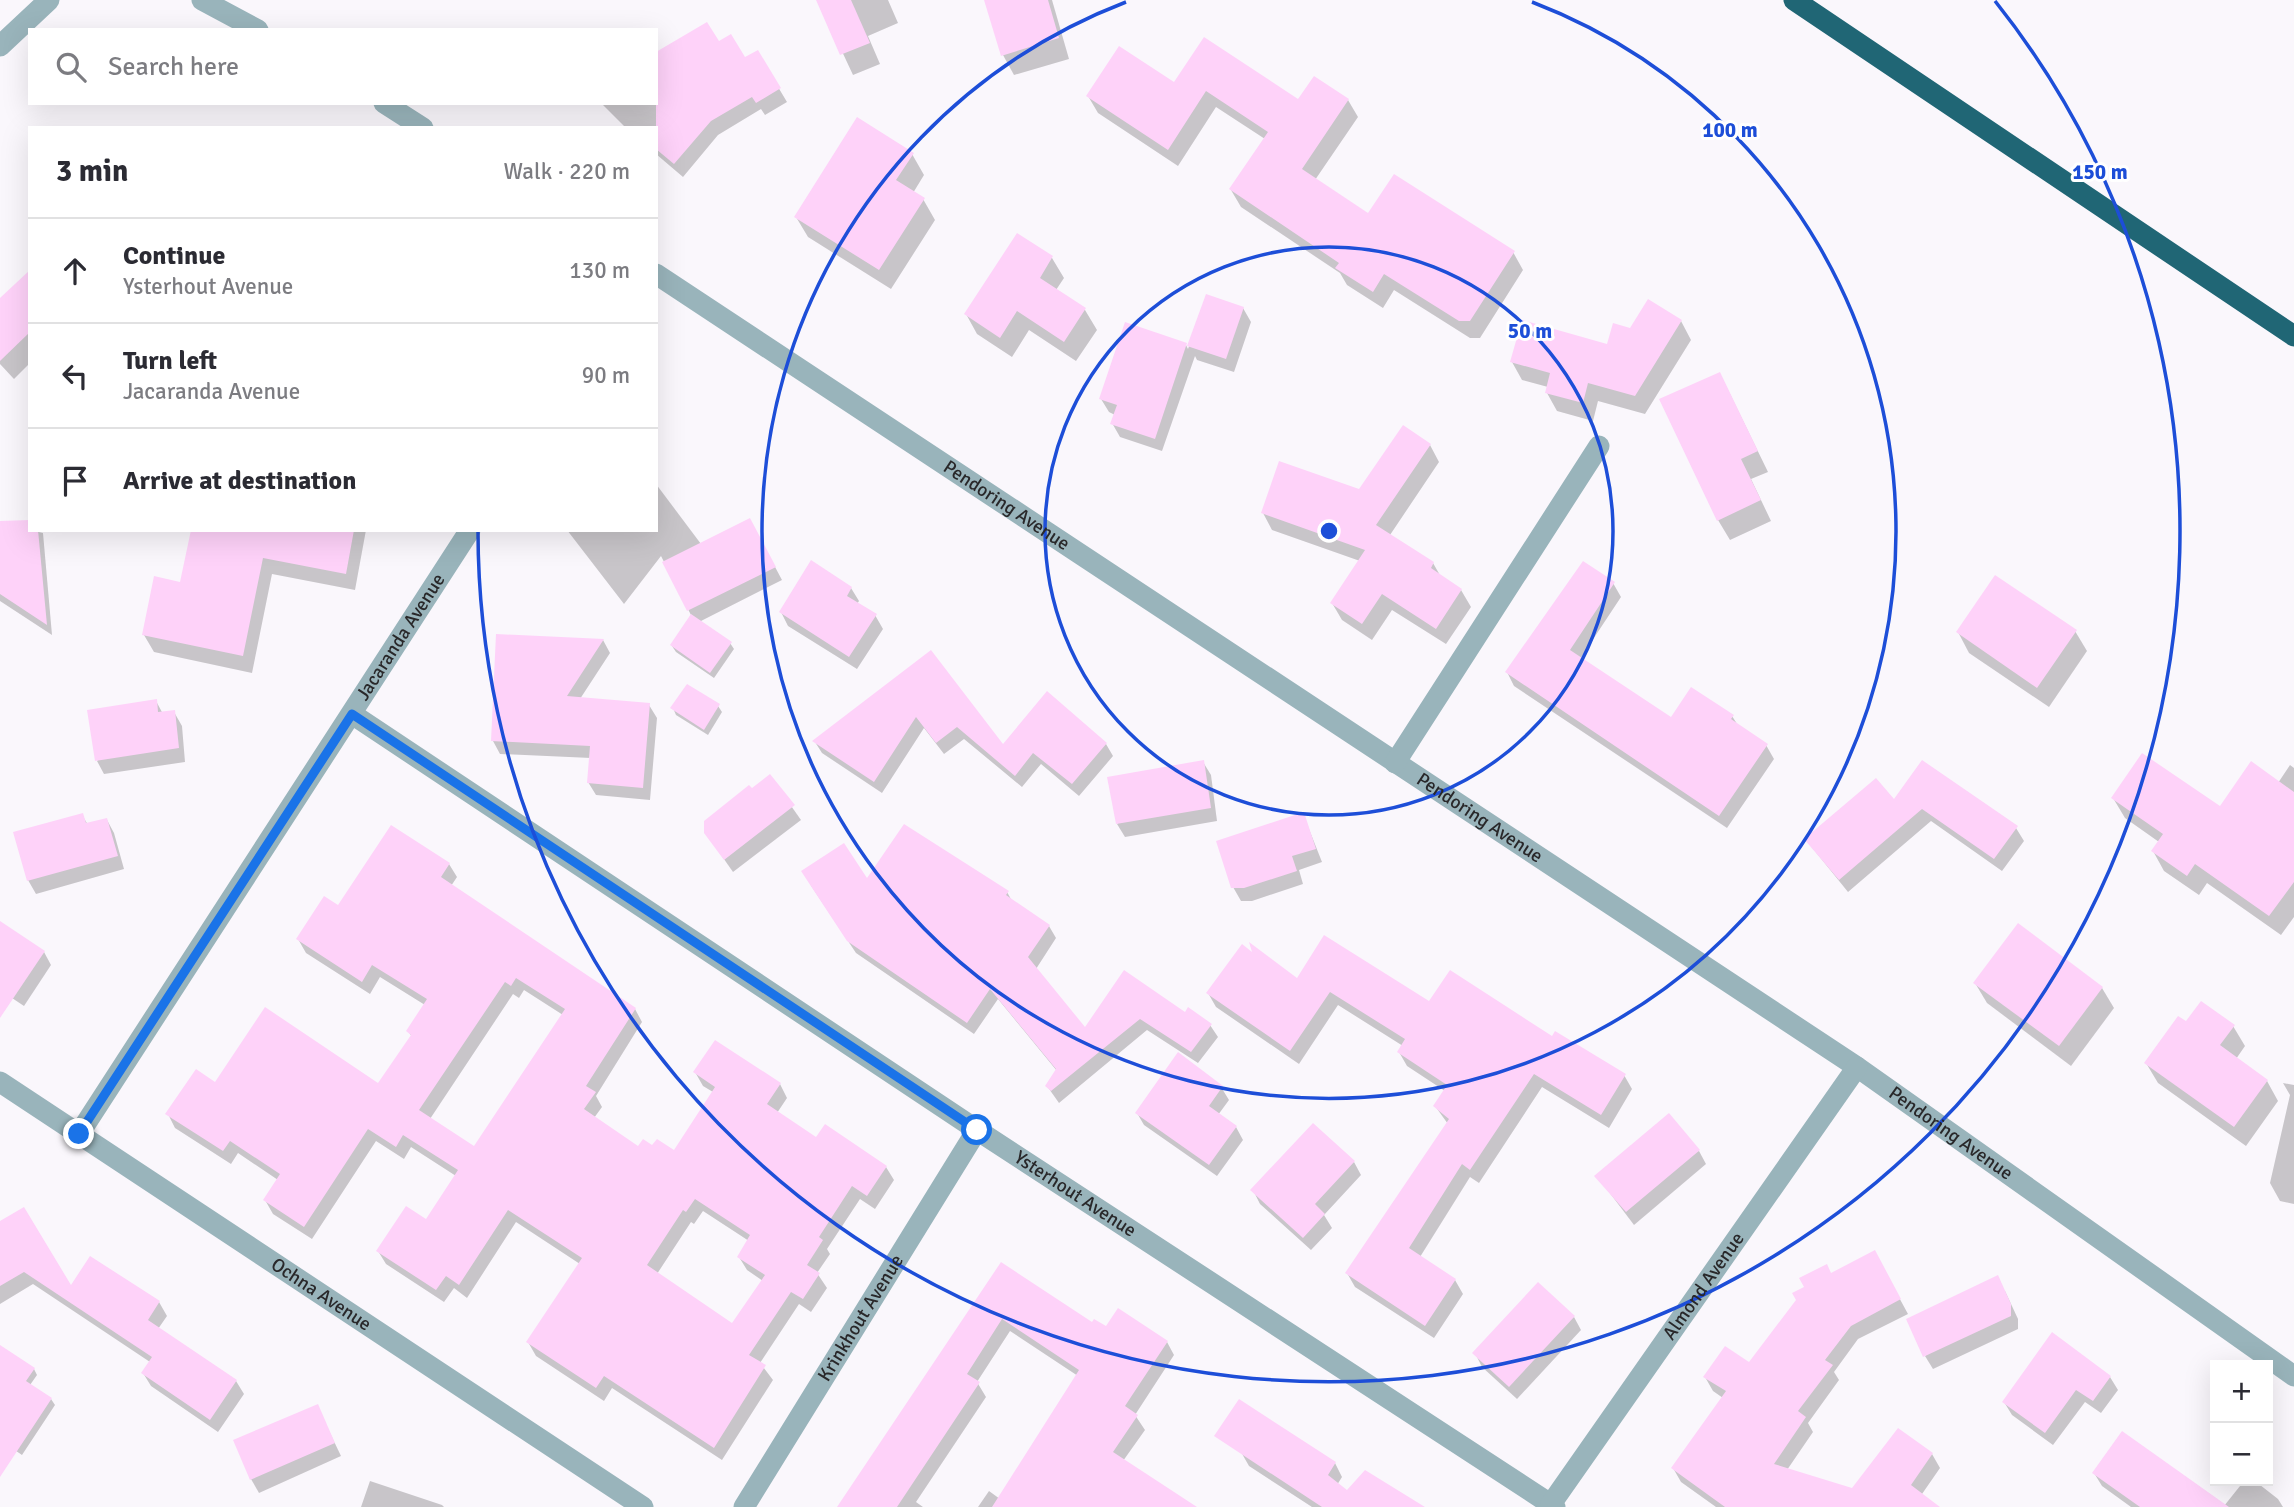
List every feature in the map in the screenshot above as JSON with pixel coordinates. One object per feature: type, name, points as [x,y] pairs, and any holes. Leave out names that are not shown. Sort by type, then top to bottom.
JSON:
[{"type":"highway","points":[[1794,0],[2294,336]]},
{"type":"street","points":[[0,46],[49,0]]},
{"type":"street","points":[[202,0],[254,28]]},
{"type":"street","points":[[387,105],[420,126]]},
{"type":"street","name":"Pendoring Avenue","points":[[658,275],[1857,1067],[2294,1376]]},
{"type":"street","points":[[1395,763],[1599,446]]},
{"type":"street","name":"Jacaranda Avenue","points":[[79,1134],[470,532]]},
{"type":"street","name":"Ysterhout Avenue","points":[[352,714],[977,1130],[1553,1506]]},
{"type":"street","name":"Almond Avenue","points":[[1553,1506],[1857,1067]]},
{"type":"street","name":"Ochna Avenue","points":[[0,1082],[643,1507]]},
{"type":"street","name":"Krinkhout Avenue","points":[[744,1507],[977,1130]]},
{"type":"building","points":[[816,0],[851,0],[870,43],[840,55]]},
{"type":"building","points":[[984,0],[1048,0],[1059,38],[1001,56]]},
{"type":"building","points":[[707,22],[719,41],[731,34],[745,57],[758,50],[781,88],[756,103],[752,97],[711,121],[674,164],[658,151],[658,51]]},
{"type":"building","points":[[1204,37],[1298,99],[1314,76],[1349,99],[1302,169],[1368,213],[1394,174],[1515,251],[1470,321],[1459,321],[1384,274],[1373,292],[1335,268],[1339,263],[1229,189],[1268,132],[1206,91],[1168,150],[1086,96],[1119,46],[1174,82]]},
{"type":"building","points":[[857,117],[914,153],[896,180],[925,198],[879,270],[794,217]]},
{"type":"building","points":[[1017,233],[1053,256],[1040,278],[1086,308],[1064,342],[1017,311],[1000,338],[964,314]]},
{"type":"building","points":[[28,272],[28,334],[0,361],[0,298]]},
{"type":"building","points":[[1206,294],[1244,307],[1226,359],[1187,346]]},
{"type":"building","points":[[1648,299],[1682,320],[1635,396],[1588,383],[1583,403],[1545,393],[1550,373],[1510,362],[1522,320],[1607,344],[1613,323],[1630,328]]},
{"type":"building","points":[[1125,322],[1187,343],[1155,439],[1110,424],[1117,405],[1099,399]]},
{"type":"building","points":[[1720,372],[1758,451],[1741,459],[1761,500],[1717,521],[1659,399]]},
{"type":"building","points":[[1403,425],[1431,444],[1376,525],[1434,562],[1431,568],[1462,589],[1436,629],[1382,594],[1362,624],[1330,603],[1365,550],[1261,513],[1279,461],[1359,489]]},
{"type":"building","points":[[750,518],[776,567],[687,611],[662,562]]},
{"type":"building","points":[[28,520],[28,532],[38,532],[47,625],[0,594],[0,521]]},
{"type":"building","points":[[191,532],[354,532],[346,574],[263,558],[243,656],[142,635],[154,576],[180,582]]},
{"type":"building","points":[[811,560],[852,587],[847,596],[877,614],[849,657],[779,612]]},
{"type":"building","points":[[1583,561],[1615,582],[1570,650],[1671,717],[1691,687],[1734,715],[1731,719],[1768,744],[1719,816],[1505,672]]},
{"type":"building","points":[[1995,575],[2077,630],[2037,688],[1956,632]]},
{"type":"building","points":[[691,614],[732,642],[710,673],[670,645]]},
{"type":"building","points":[[496,634],[604,639],[567,696],[650,703],[643,788],[587,783],[590,746],[491,741]]},
{"type":"building","points":[[931,650],[1003,744],[1047,691],[1107,743],[1072,784],[1033,753],[1015,776],[957,727],[936,743],[916,717],[874,782],[812,741]]},
{"type":"building","points":[[687,684],[720,704],[704,730],[670,708]]},
{"type":"building","points":[[157,699],[158,712],[175,710],[179,748],[95,761],[87,710]]},
{"type":"building","points":[[2142,753],[2220,806],[2251,761],[2294,792],[2294,882],[2269,916],[2195,864],[2187,876],[2151,851],[2163,834],[2111,798]]},
{"type":"building","points":[[1204,760],[1211,808],[1116,824],[1107,777]]},
{"type":"building","points":[[1922,760],[2018,826],[1994,859],[1922,809],[1839,880],[1804,839],[1876,778],[1894,799]]},
{"type":"building","points":[[770,774],[795,805],[724,860],[704,833],[704,821],[749,785],[752,788]]},
{"type":"building","points":[[1304,812],[1316,849],[1292,856],[1297,871],[1244,888],[1231,888],[1216,841]]},
{"type":"building","points":[[83,813],[86,823],[107,818],[118,856],[27,881],[13,832]]},
{"type":"building","points":[[904,824],[1009,891],[1006,895],[1050,925],[1028,957],[1085,1027],[1124,970],[1185,1012],[1188,1007],[1212,1024],[1191,1052],[1140,1019],[1051,1091],[1045,1086],[1056,1069],[990,989],[967,1023],[847,941],[801,871],[844,843],[867,878]]},
{"type":"building","points":[[391,825],[450,863],[441,877],[636,1008],[586,1086],[596,1092],[584,1109],[638,1146],[643,1139],[652,1145],[657,1139],[674,1150],[715,1087],[693,1072],[715,1040],[781,1083],[767,1104],[816,1137],[825,1124],[887,1166],[867,1196],[852,1186],[819,1237],[823,1240],[807,1265],[820,1273],[803,1299],[791,1292],[749,1355],[766,1365],[714,1448],[604,1376],[596,1388],[526,1342],[582,1258],[508,1210],[459,1285],[446,1276],[436,1290],[376,1251],[406,1206],[426,1219],[458,1170],[403,1135],[396,1147],[368,1129],[304,1227],[263,1200],[280,1174],[230,1141],[223,1151],[165,1114],[196,1069],[215,1082],[265,1007],[378,1083],[411,1035],[406,1031],[427,999],[372,965],[362,982],[296,939],[324,896],[338,905]],"holes":[[[516,978],[565,1009],[474,1146],[419,1110],[505,982],[511,986]],[[695,1199],[750,1235],[737,1257],[765,1275],[732,1323],[647,1265],[683,1210],[686,1212]]]},
{"type":"building","points":[[0,921],[45,951],[0,1018]]},
{"type":"building","points":[[2018,923],[2103,987],[2059,1046],[1973,983]]},
{"type":"building","points":[[1324,935],[1429,1001],[1450,970],[1552,1036],[1555,1031],[1626,1074],[1601,1115],[1534,1074],[1470,1170],[1462,1164],[1409,1248],[1456,1279],[1425,1326],[1345,1273],[1449,1119],[1433,1106],[1447,1085],[1397,1052],[1405,1039],[1330,992],[1290,1051],[1206,993],[1242,944],[1252,952],[1249,942],[1297,978]]},
{"type":"building","points":[[2201,1001],[2235,1025],[2220,1045],[2268,1080],[2234,1127],[2144,1063],[2178,1016],[2186,1021]]},
{"type":"building","points":[[1178,1052],[1223,1086],[1209,1106],[1237,1126],[1209,1165],[1135,1113]]},
{"type":"building","points":[[1669,1113],[1700,1150],[1626,1212],[1594,1176]]},
{"type":"building","points":[[1313,1123],[1355,1161],[1315,1204],[1325,1214],[1303,1238],[1250,1190]]},
{"type":"building","points":[[24,1207],[71,1285],[90,1256],[160,1301],[148,1320],[237,1380],[210,1420],[141,1373],[152,1357],[24,1272],[0,1286],[0,1221]]},
{"type":"building","points":[[1875,1250],[1901,1299],[1851,1326],[1825,1360],[1833,1365],[1798,1411],[1806,1417],[1774,1464],[1852,1488],[1898,1428],[1933,1453],[1911,1485],[1940,1507],[1725,1507],[1671,1468],[1726,1391],[1703,1377],[1725,1346],[1749,1362],[1796,1300],[1792,1293],[1804,1287],[1799,1278],[1827,1264],[1831,1273]]},
{"type":"building","points":[[1001,1262],[1092,1322],[1094,1319],[1106,1326],[1118,1308],[1168,1341],[1125,1406],[1138,1415],[1113,1452],[1197,1507],[992,1507],[1079,1370],[1002,1319],[967,1374],[980,1382],[897,1507],[837,1507]]},
{"type":"building","points":[[1998,1275],[2011,1304],[2011,1316],[1923,1357],[1906,1319]]},
{"type":"building","points":[[1538,1282],[1575,1316],[1509,1387],[1472,1353]]},
{"type":"building","points":[[2052,1332],[2111,1376],[2093,1401],[2076,1390],[2045,1433],[2002,1402]]},
{"type":"building","points":[[0,1345],[35,1368],[26,1381],[52,1398],[0,1477]]},
{"type":"building","points":[[1239,1399],[1336,1462],[1328,1475],[1347,1490],[1365,1470],[1425,1507],[1322,1507],[1214,1436]]},
{"type":"building","points":[[318,1404],[335,1443],[250,1480],[233,1440]]},
{"type":"building","points":[[2122,1431],[2229,1507],[2140,1507],[2092,1473]]},
{"type":"route","points":[[79,1134],[352,714],[977,1130]]}]
